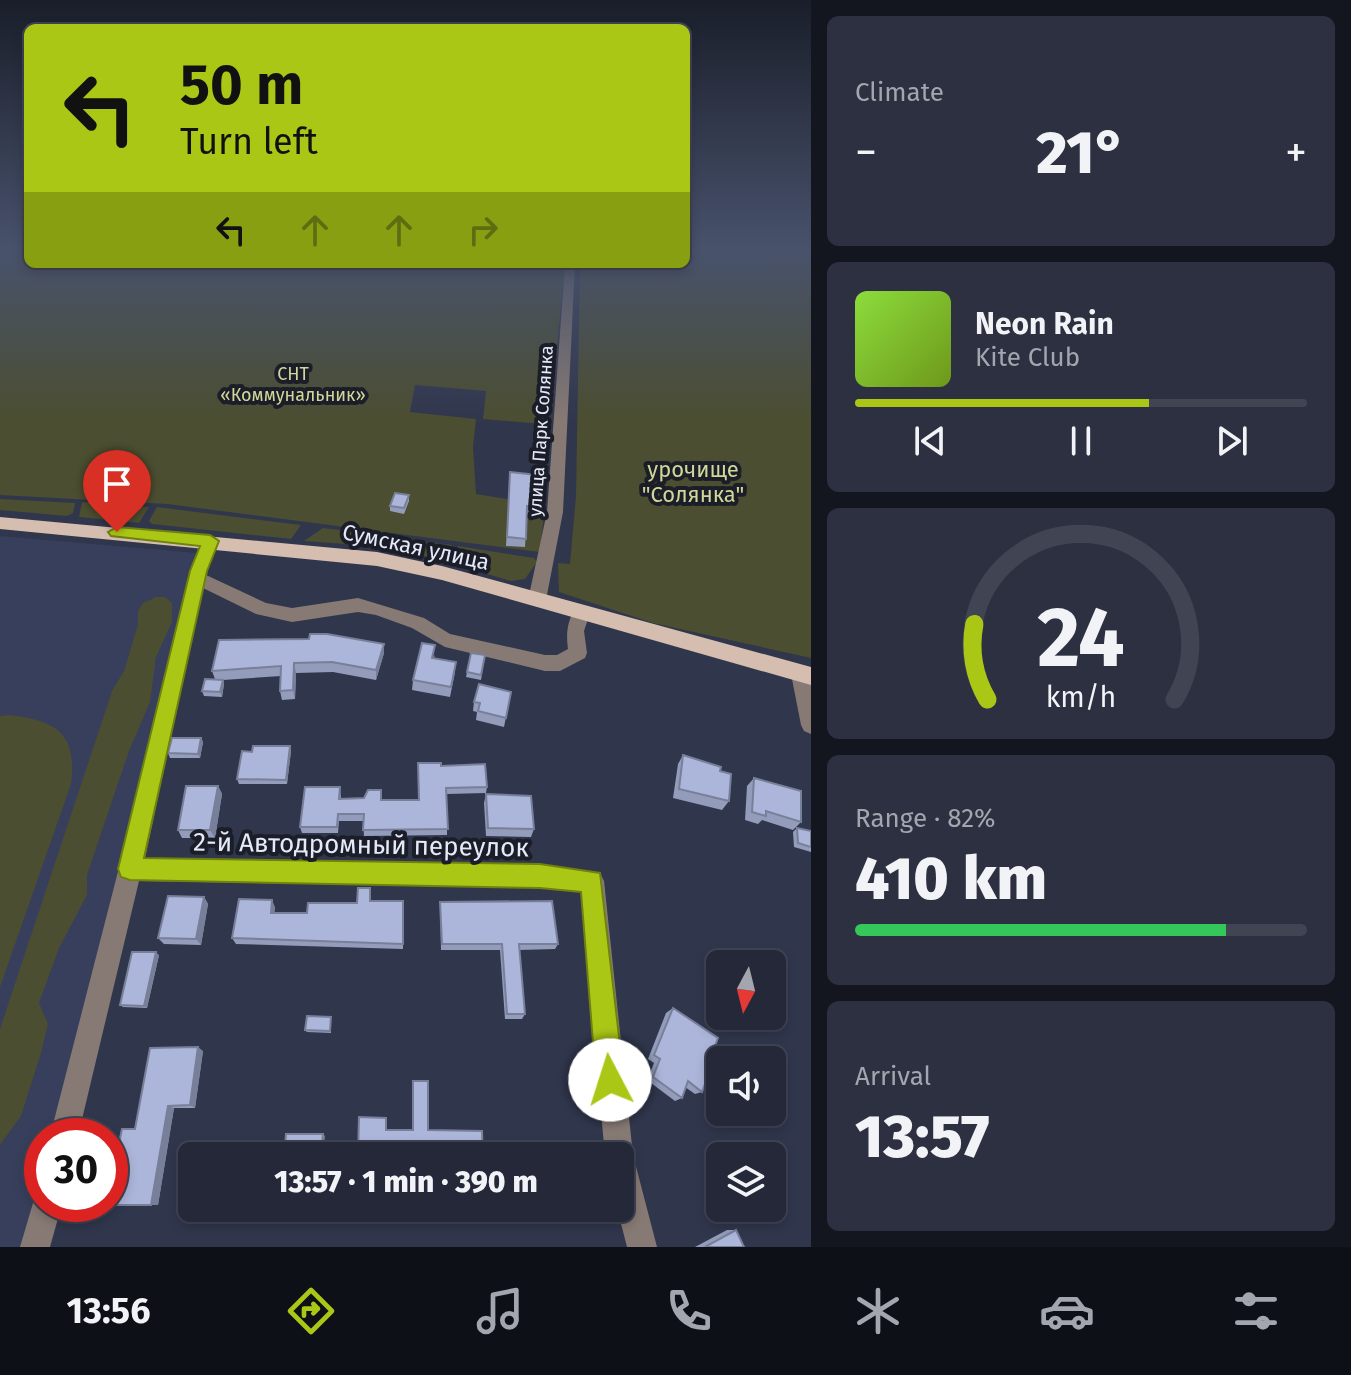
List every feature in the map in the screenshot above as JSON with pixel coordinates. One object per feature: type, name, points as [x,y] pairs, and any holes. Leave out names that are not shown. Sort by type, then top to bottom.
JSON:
[{"type":"main road","name":"Сумская улица","points":[[0,523],[377,559],[806,675]]},
{"type":"street","name":"улица Парк Солянка","points":[[537,600],[555,512],[567,306]]},
{"type":"street","points":[[68,1118],[197,578],[210,541]]},
{"type":"street","points":[[197,578],[262,609],[292,615],[358,605],[418,623],[445,640],[545,663],[572,659],[578,653],[575,631],[581,613]]},
{"type":"street","points":[[806,675],[811,725]]},
{"type":"street","name":"2-й Автодромный переулок","points":[[130,869],[540,876],[592,881],[618,1142]]},
{"type":"street","points":[[634,1214],[642,1247]]},
{"type":"street","points":[[35,1247],[42,1222]]},
{"type":"shaded area","points":[[0,536],[209,554],[64,1118],[24,1118],[24,1222],[37,1222],[31,1247],[0,1247]]},
{"type":"green space","name":"СНТ «Коммунальник»","points":[[0,306],[561,306],[556,356],[549,359],[543,424],[483,419],[486,391],[415,385],[410,412],[476,419],[473,447],[476,494],[545,505],[540,552],[167,504],[0,495]]},
{"type":"green space","name":"урочище \"Солянка\"","points":[[579,306],[811,306],[811,658],[653,623],[559,592],[558,563],[570,564],[576,496]]},
{"type":"green space","points":[[0,499],[75,503],[73,513],[67,516],[0,510]]},
{"type":"green space","points":[[82,502],[149,507],[139,523],[79,517]]},
{"type":"green space","points":[[157,507],[301,525],[291,539],[152,524],[149,521]]},
{"type":"green space","points":[[323,528],[362,533],[359,545],[304,541]]},
{"type":"green space","points":[[393,538],[452,545],[445,561],[390,548]]},
{"type":"green space","points":[[458,546],[534,558],[537,562],[525,579],[511,581],[450,563]]},
{"type":"green space","points":[[165,597],[172,603],[172,622],[156,657],[150,702],[129,751],[87,875],[87,895],[59,948],[39,1003],[48,1024],[21,1116],[0,1145],[0,1029],[112,691],[124,671],[138,624],[138,611],[143,603]]},
{"type":"green space","points":[[0,716],[41,721],[61,733],[71,753],[72,767],[71,784],[0,987]]},
{"type":"building","points":[[510,472],[537,475],[533,507],[527,506],[526,539],[507,537]]},
{"type":"building","points":[[395,493],[409,495],[404,508],[390,506]]},
{"type":"building","points":[[310,634],[384,644],[376,670],[332,662],[294,663],[293,690],[280,691],[281,666],[212,671],[219,640],[309,639]]},
{"type":"building","points":[[422,643],[435,645],[432,658],[456,662],[451,687],[413,680]]},
{"type":"building","points":[[471,653],[485,655],[481,675],[467,672]]},
{"type":"building","points":[[205,679],[223,680],[220,692],[202,691]]},
{"type":"building","points":[[479,684],[511,692],[506,718],[478,711],[480,703],[474,702]]},
{"type":"building","points":[[172,738],[201,738],[198,754],[168,753]]},
{"type":"building","points":[[253,746],[290,746],[286,780],[237,779],[242,751],[252,752]]},
{"type":"building","points":[[683,755],[721,767],[720,771],[731,774],[729,801],[679,789]]},
{"type":"building","points":[[418,763],[441,763],[441,766],[485,764],[487,787],[446,788],[448,829],[363,830],[364,814],[338,814],[337,827],[300,827],[305,787],[340,787],[339,799],[364,798],[368,790],[381,790],[381,800],[419,800]]},
{"type":"building","points":[[754,778],[801,791],[801,822],[766,811],[766,816],[752,812]]},
{"type":"building","points":[[186,786],[218,786],[210,830],[178,830]]},
{"type":"building","points":[[486,794],[531,796],[534,829],[488,828]]},
{"type":"building","points":[[797,828],[811,831],[811,847],[798,843]]},
{"type":"building","points":[[358,888],[370,888],[370,901],[403,901],[403,944],[232,938],[239,899],[272,900],[271,913],[307,913],[308,903],[357,903]]},
{"type":"building","points":[[168,896],[204,897],[196,939],[158,938]]},
{"type":"building","points":[[552,901],[558,944],[519,944],[525,1014],[507,1014],[502,944],[442,944],[440,902]]},
{"type":"building","points":[[132,952],[156,952],[144,1006],[120,1005]]},
{"type":"building","points":[[673,1008],[718,1038],[715,1046],[706,1046],[706,1081],[702,1092],[688,1081],[682,1098],[653,1077],[660,1059],[654,1055]]},
{"type":"building","points":[[307,1016],[331,1017],[330,1031],[305,1030]]},
{"type":"building","points":[[198,1047],[190,1105],[168,1106],[151,1205],[128,1205],[128,1129],[135,1129],[150,1048]]},
{"type":"building","points":[[413,1081],[428,1081],[428,1130],[482,1131],[482,1142],[358,1142],[359,1117],[386,1118],[386,1130],[413,1130]]},
{"type":"building","points":[[286,1134],[323,1134],[322,1142],[285,1142]]},
{"type":"building","points":[[736,1230],[744,1247],[705,1247]]},
{"type":"route","points":[[117,532],[210,541],[198,571],[130,869],[540,876],[592,881],[610,1080]]}]
